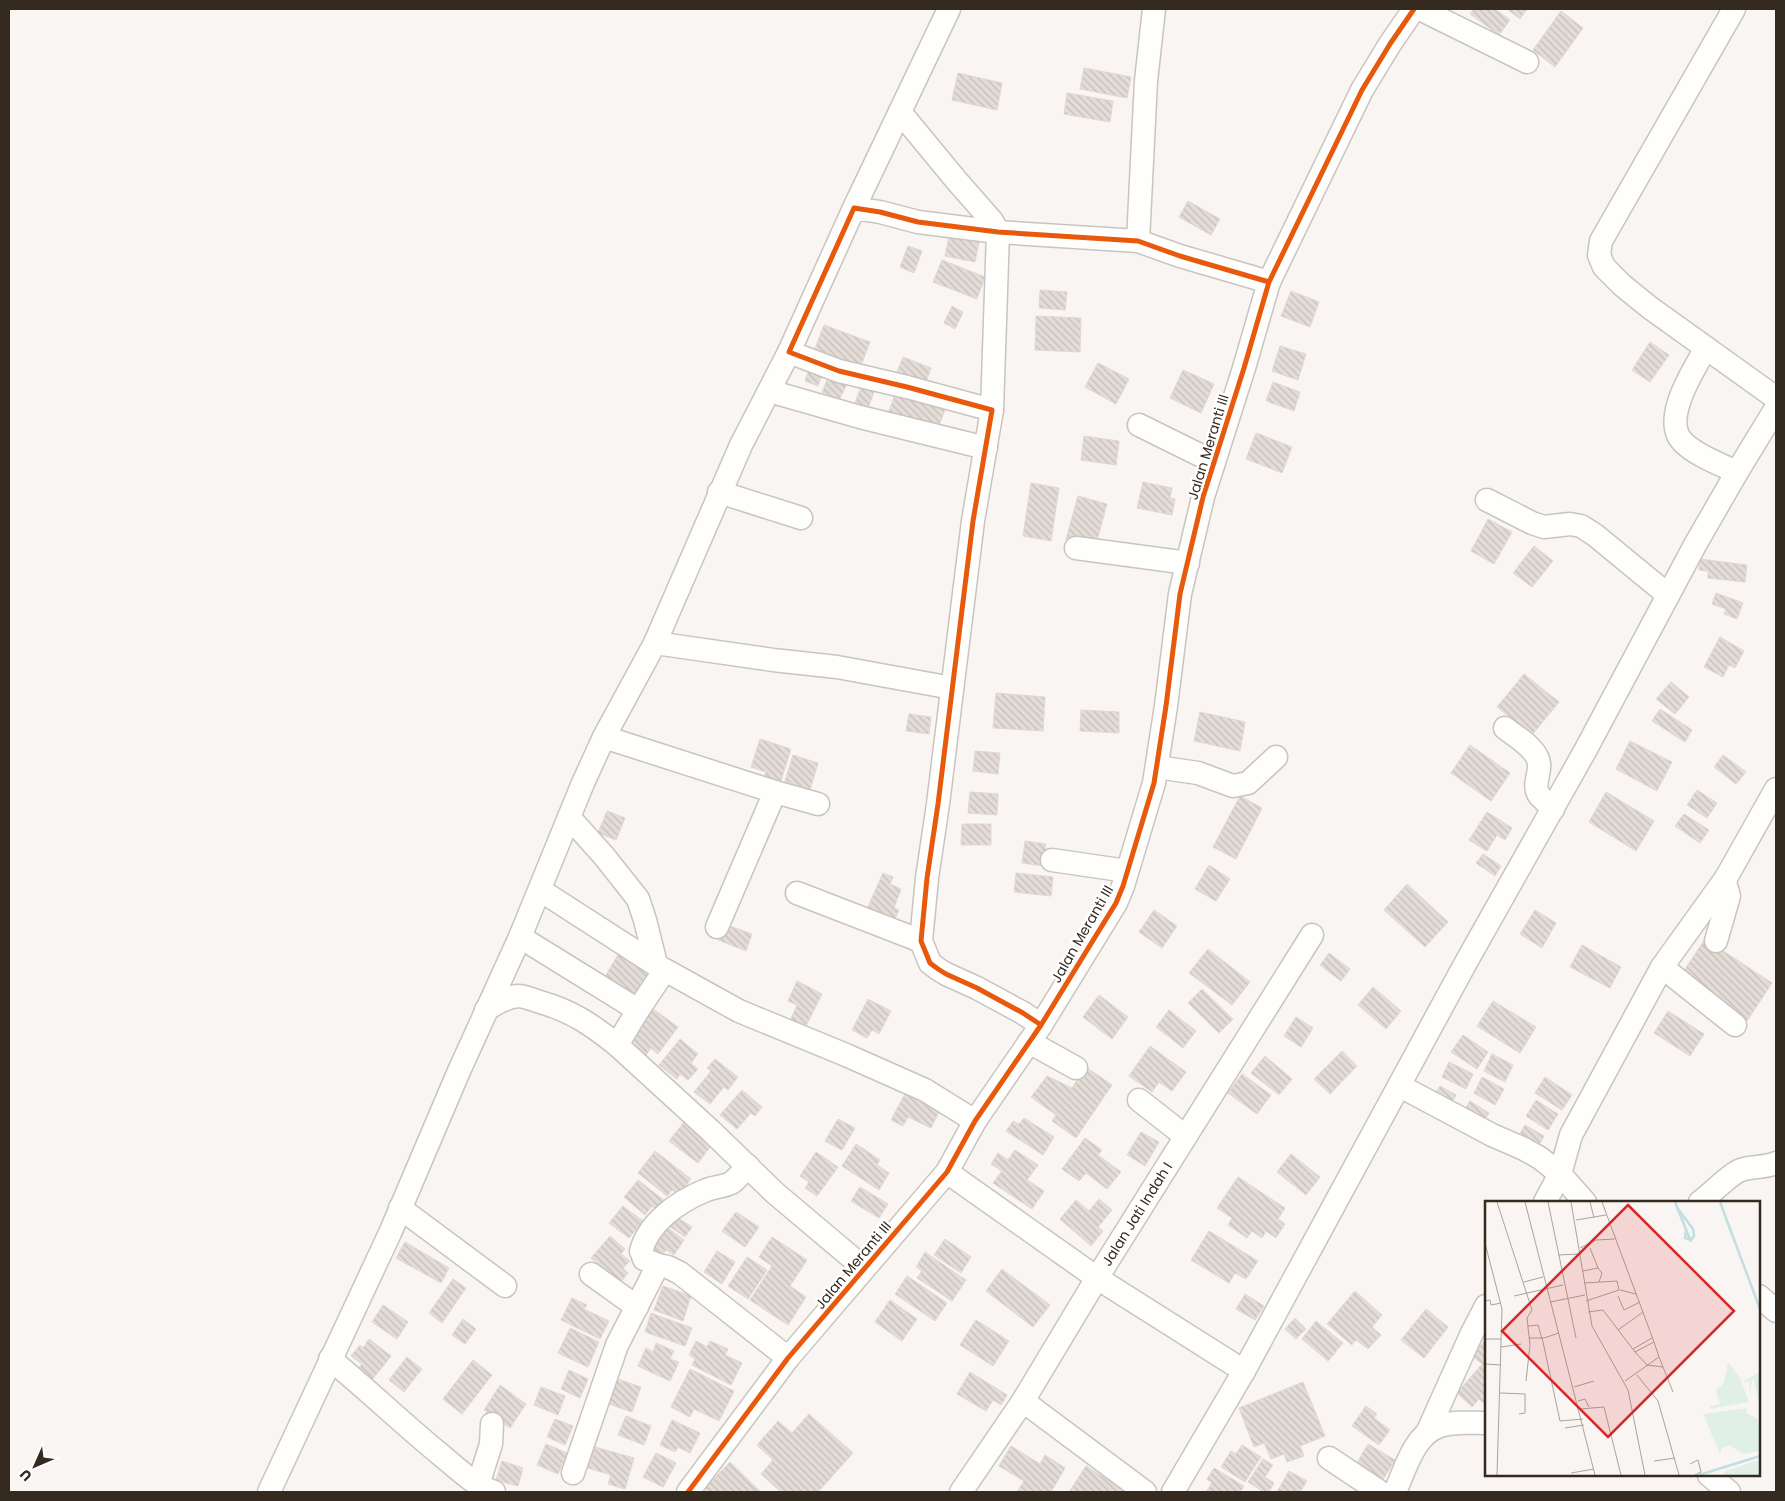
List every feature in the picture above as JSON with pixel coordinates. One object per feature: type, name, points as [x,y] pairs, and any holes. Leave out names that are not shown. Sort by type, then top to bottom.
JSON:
[{"type":"street","points":[[269,1492],[400,1208],[486,1010],[520,937],[604,737],[655,643],[719,492],[789,352],[854,208],[949,9]]},
{"type":"street","points":[[1138,241],[1146,81],[1154,9]]},
{"type":"street","name":"Jalan Meranti III","points":[[688,1492],[788,1358],[947,1172],[975,1121],[1035,1034],[1116,903],[1154,783],[1180,594],[1203,497],[1269,282],[1362,90],[1414,9]]},
{"type":"street","points":[[1420,9],[1528,62]]},
{"type":"street","points":[[1734,9],[1601,241],[1599,255],[1604,267],[1649,308],[1776,398]]},
{"type":"street","points":[[900,112],[992,220],[998,232],[992,410],[973,521],[927,878],[921,941],[930,962],[938,969],[1023,1013],[1035,1034],[1076,1068]]},
{"type":"street","points":[[854,208],[880,212],[918,222],[998,232],[1138,241],[1180,256],[1269,282]]},
{"type":"street","points":[[1706,348],[1690,376],[1678,406],[1675,418],[1678,435],[1683,442],[1709,460],[1737,472]]},
{"type":"street","points":[[789,352],[838,371],[992,410]]},
{"type":"street","points":[[769,391],[860,417],[986,448]]},
{"type":"street","points":[[1173,1492],[1244,1371],[1464,966],[1553,809],[1668,595],[1737,472],[1776,408]]},
{"type":"street","points":[[1139,425],[1214,462]]},
{"type":"street","points":[[719,492],[801,518]]},
{"type":"street","points":[[1487,500],[1532,523],[1544,526],[1570,524],[1580,526],[1595,535],[1668,595]]},
{"type":"street","points":[[1076,548],[1188,564]]},
{"type":"street","points":[[655,643],[837,667],[952,688]]},
{"type":"street","points":[[1505,728],[1538,758],[1540,765],[1538,794],[1553,809]]},
{"type":"street","points":[[604,737],[774,792],[818,804]]},
{"type":"street","points":[[1157,767],[1198,773],[1233,786],[1248,783],[1276,756]]},
{"type":"street","points":[[1545,1201],[1560,1174],[1571,1135],[1662,967],[1726,878],[1776,789]]},
{"type":"street","points":[[717,927],[774,792]]},
{"type":"street","points":[[569,817],[604,856],[638,899],[660,967],[617,1045]]},
{"type":"street","points":[[1052,860],[1127,871]]},
{"type":"street","points":[[1716,941],[1729,896],[1725,882],[1726,878]]},
{"type":"street","points":[[540,890],[660,967],[739,1011],[925,1090],[975,1121]]},
{"type":"street","points":[[797,893],[921,941]]},
{"type":"street","name":"Jalan Jati Indah I","points":[[961,1492],[1023,1401],[1185,1136],[1312,935]]},
{"type":"street","points":[[520,937],[638,1010]]},
{"type":"street","points":[[1662,967],[1736,1025]]},
{"type":"street","points":[[486,1010],[505,999],[517,996],[560,1008],[580,1017],[617,1045],[775,1193],[864,1268]]},
{"type":"street","points":[[1400,1086],[1524,1149],[1560,1174],[1584,1201]]},
{"type":"street","points":[[1139,1100],[1185,1136]]},
{"type":"street","points":[[1701,1201],[1742,1169],[1776,1163]]},
{"type":"street","points":[[748,1166],[732,1182],[706,1190],[685,1200],[667,1213],[648,1235],[641,1251],[644,1259],[680,1273],[788,1358]]},
{"type":"street","points":[[947,1172],[1097,1278],[1244,1371]]},
{"type":"street","points":[[400,1208],[505,1286]]},
{"type":"street","points":[[573,1474],[617,1346],[658,1265]]},
{"type":"street","points":[[590,1274],[637,1307]]},
{"type":"street","points":[[1760,1297],[1776,1311]]},
{"type":"street","points":[[1396,1492],[1413,1451],[1426,1434],[1485,1308]]},
{"type":"street","points":[[330,1359],[359,1382],[403,1424],[486,1489]]},
{"type":"street","points":[[1023,1401],[1145,1492]]},
{"type":"street","points":[[1426,1434],[1440,1426],[1457,1422],[1485,1423]]},
{"type":"street","points":[[486,1489],[492,1424]]},
{"type":"street","points":[[1329,1458],[1380,1492]]},
{"type":"street","points":[[1710,1476],[1729,1492]]},
{"type":"building","points":[[1474,9],[1495,9],[1510,20],[1499,35],[1470,14]]},
{"type":"building","points":[[1507,9],[1527,9],[1520,19]]},
{"type":"building","points":[[1561,11],[1583,28],[1555,67],[1533,50]]},
{"type":"building","points":[[1084,68],[1131,77],[1127,98],[1080,89]]},
{"type":"building","points":[[958,73],[1002,83],[997,110],[952,100]]},
{"type":"building","points":[[1067,93],[1113,101],[1110,122],[1064,114]]},
{"type":"building","points":[[1188,201],[1220,219],[1211,235],[1179,217]]},
{"type":"building","points":[[950,231],[980,237],[975,262],[945,256]]},
{"type":"building","points":[[908,246],[922,251],[914,273],[900,267]]},
{"type":"building","points":[[942,260],[985,277],[977,299],[933,282]]},
{"type":"building","points":[[1040,290],[1067,292],[1065,310],[1039,308]]},
{"type":"building","points":[[1291,291],[1319,302],[1310,327],[1281,316]]},
{"type":"building","points":[[952,306],[963,312],[955,329],[944,323]]},
{"type":"building","points":[[1036,316],[1081,318],[1080,352],[1035,350]]},
{"type":"building","points":[[824,325],[870,342],[860,368],[814,351]]},
{"type":"building","points":[[1650,342],[1669,355],[1650,382],[1632,370]]},
{"type":"building","points":[[1280,346],[1306,354],[1298,380],[1272,371]]},
{"type":"building","points":[[903,357],[931,368],[926,382],[897,372]]},
{"type":"building","points":[[1098,363],[1129,379],[1116,404],[1085,387]]},
{"type":"building","points":[[811,364],[824,369],[818,386],[805,381]]},
{"type":"building","points":[[1183,370],[1214,384],[1201,413],[1170,398]]},
{"type":"building","points":[[829,375],[847,384],[839,400],[822,392]]},
{"type":"building","points":[[864,379],[877,384],[865,416],[852,411]]},
{"type":"building","points":[[1273,382],[1300,392],[1294,411],[1266,401]]},
{"type":"building","points":[[898,386],[947,404],[937,431],[888,414]]},
{"type":"building","points":[[1256,433],[1292,447],[1282,473],[1246,459]]},
{"type":"building","points":[[1084,436],[1119,441],[1116,465],[1081,460]]},
{"type":"building","points":[[1143,482],[1172,488],[1170,498],[1175,499],[1172,515],[1137,508]]},
{"type":"building","points":[[1031,483],[1059,488],[1051,541],[1023,536]]},
{"type":"building","points":[[1078,496],[1107,504],[1095,548],[1066,539]]},
{"type":"building","points":[[1488,519],[1512,532],[1494,564],[1471,551]]},
{"type":"building","points":[[1534,546],[1553,561],[1532,587],[1513,573]]},
{"type":"building","points":[[1700,559],[1747,565],[1745,582],[1708,578],[1708,571],[1699,570]]},
{"type":"building","points":[[1716,593],[1743,603],[1737,619],[1724,614],[1726,609],[1712,604]]},
{"type":"building","points":[[1720,637],[1744,651],[1735,668],[1729,665],[1723,677],[1704,667]]},
{"type":"building","points":[[1524,674],[1559,702],[1532,735],[1497,707]]},
{"type":"building","points":[[1671,682],[1689,697],[1675,714],[1656,699]]},
{"type":"building","points":[[996,693],[1045,697],[1043,731],[993,728]]},
{"type":"building","points":[[1660,709],[1692,730],[1685,742],[1652,721]]},
{"type":"building","points":[[1081,710],[1119,712],[1119,733],[1080,731]]},
{"type":"building","points":[[1200,712],[1245,722],[1240,751],[1194,741]]},
{"type":"building","points":[[909,714],[931,717],[929,734],[906,731]]},
{"type":"building","points":[[760,739],[791,749],[779,787],[762,781],[766,772],[751,767]]},
{"type":"building","points":[[1630,741],[1672,762],[1657,791],[1616,769]]},
{"type":"building","points":[[1470,745],[1510,773],[1491,801],[1451,773]]},
{"type":"building","points":[[975,751],[1000,753],[998,774],[973,771]]},
{"type":"building","points":[[793,755],[818,763],[810,790],[785,781]]},
{"type":"building","points":[[1723,755],[1746,772],[1736,784],[1714,767]]},
{"type":"building","points":[[1697,790],[1717,803],[1707,818],[1687,805]]},
{"type":"building","points":[[970,792],[998,794],[997,815],[968,813]]},
{"type":"building","points":[[1606,792],[1654,821],[1636,851],[1589,822]]},
{"type":"building","points":[[1240,796],[1262,808],[1236,859],[1213,847]]},
{"type":"building","points":[[607,811],[625,818],[616,840],[598,833]]},
{"type":"building","points":[[1487,812],[1512,828],[1505,840],[1497,835],[1487,851],[1469,840]]},
{"type":"building","points":[[1684,814],[1709,830],[1700,843],[1675,826]]},
{"type":"building","points":[[962,824],[991,824],[991,845],[961,845]]},
{"type":"building","points":[[1025,841],[1046,844],[1043,866],[1022,863]]},
{"type":"building","points":[[1483,854],[1501,866],[1495,876],[1476,863]]},
{"type":"building","points":[[1209,865],[1230,879],[1216,901],[1195,889]]},
{"type":"building","points":[[883,873],[893,877],[890,884],[901,889],[894,908],[899,910],[894,921],[867,909]]},
{"type":"building","points":[[1016,873],[1053,877],[1051,896],[1014,892]]},
{"type":"building","points":[[1407,884],[1448,922],[1425,947],[1384,910]]},
{"type":"building","points":[[1154,910],[1177,926],[1162,948],[1139,932]]},
{"type":"building","points":[[1535,910],[1556,923],[1542,948],[1520,934]]},
{"type":"building","points":[[724,924],[752,934],[746,951],[718,940]]},
{"type":"building","points":[[1705,939],[1772,983],[1747,1021],[1680,977]]},
{"type":"building","points":[[1582,945],[1621,967],[1610,988],[1570,967]]},
{"type":"building","points":[[1208,949],[1250,982],[1232,1005],[1189,973]]},
{"type":"building","points":[[619,953],[654,973],[635,999],[603,980]]},
{"type":"building","points":[[1329,953],[1350,969],[1341,981],[1320,965]]},
{"type":"building","points":[[797,981],[822,994],[804,1030],[789,1023],[797,1005],[788,1001]]},
{"type":"building","points":[[1373,987],[1401,1011],[1386,1029],[1358,1005]]},
{"type":"building","points":[[1202,989],[1233,1019],[1219,1033],[1188,1003]]},
{"type":"building","points":[[1099,995],[1128,1017],[1112,1039],[1083,1017]]},
{"type":"building","points":[[868,999],[891,1011],[879,1034],[872,1030],[867,1038],[852,1030]]},
{"type":"building","points":[[1493,1001],[1536,1027],[1520,1053],[1477,1026]]},
{"type":"building","points":[[652,1008],[678,1027],[658,1054],[651,1048],[646,1055],[633,1046],[636,1043],[630,1038]]},
{"type":"building","points":[[1169,1010],[1196,1031],[1183,1048],[1156,1027]]},
{"type":"building","points":[[1668,1011],[1704,1034],[1690,1056],[1654,1033]]},
{"type":"building","points":[[1296,1017],[1313,1028],[1301,1047],[1284,1036]]},
{"type":"building","points":[[1463,1035],[1488,1052],[1477,1069],[1451,1052]]},
{"type":"building","points":[[680,1039],[698,1054],[691,1063],[698,1069],[688,1080],[680,1074],[677,1079],[659,1065]]},
{"type":"building","points":[[1150,1046],[1186,1072],[1172,1091],[1159,1082],[1152,1092],[1129,1076]]},
{"type":"building","points":[[1342,1051],[1357,1066],[1330,1094],[1314,1079]]},
{"type":"building","points":[[1492,1054],[1513,1065],[1505,1082],[1484,1071]]},
{"type":"building","points":[[1265,1056],[1292,1079],[1279,1095],[1251,1073]]},
{"type":"building","points":[[715,1059],[738,1077],[728,1090],[724,1087],[710,1104],[694,1092],[711,1071],[707,1068]]},
{"type":"building","points":[[1449,1062],[1473,1074],[1466,1089],[1442,1077]]},
{"type":"building","points":[[1086,1067],[1112,1085],[1076,1138],[1052,1121],[1056,1115],[1031,1097],[1047,1076],[1072,1088]]},
{"type":"building","points":[[1242,1074],[1271,1095],[1257,1114],[1228,1093]]},
{"type":"building","points":[[1482,1077],[1504,1089],[1495,1105],[1474,1093]]},
{"type":"building","points":[[1545,1077],[1572,1095],[1562,1110],[1535,1093]]},
{"type":"building","points":[[1440,1086],[1456,1095],[1449,1108],[1432,1098]]},
{"type":"building","points":[[742,1090],[762,1107],[755,1116],[751,1113],[737,1129],[720,1115]]},
{"type":"building","points":[[906,1092],[940,1110],[931,1128],[908,1117],[903,1126],[891,1120]]},
{"type":"building","points":[[1536,1100],[1558,1114],[1548,1130],[1526,1116]]},
{"type":"building","points":[[1470,1101],[1489,1113],[1480,1127],[1461,1115]]},
{"type":"building","points":[[689,1116],[717,1138],[698,1163],[669,1141]]},
{"type":"building","points":[[1024,1118],[1054,1137],[1043,1155],[1006,1131],[1013,1121],[1019,1124]]},
{"type":"building","points":[[838,1119],[855,1128],[842,1150],[825,1141]]},
{"type":"building","points":[[1525,1125],[1544,1136],[1535,1152],[1516,1140]]},
{"type":"building","points":[[1141,1132],[1159,1142],[1145,1166],[1127,1155]]},
{"type":"building","points":[[1085,1138],[1102,1150],[1098,1155],[1121,1172],[1107,1189],[1086,1173],[1079,1181],[1062,1169]]},
{"type":"building","points":[[856,1144],[880,1160],[877,1165],[889,1173],[879,1190],[842,1166]]},
{"type":"building","points":[[1015,1150],[1038,1165],[1027,1180],[1044,1191],[1032,1209],[993,1183],[1002,1171],[991,1164],[998,1153],[1008,1160]]},
{"type":"building","points":[[655,1151],[691,1179],[679,1195],[672,1190],[667,1196],[638,1173]]},
{"type":"building","points":[[816,1152],[838,1167],[817,1196],[805,1188],[809,1182],[800,1176]]},
{"type":"building","points":[[1291,1154],[1320,1177],[1306,1195],[1277,1172]]},
{"type":"building","points":[[1238,1177],[1285,1208],[1278,1219],[1285,1224],[1276,1238],[1266,1231],[1262,1238],[1252,1231],[1247,1238],[1228,1225],[1232,1218],[1217,1208]]},
{"type":"building","points":[[638,1180],[665,1201],[657,1210],[652,1206],[645,1215],[624,1197]]},
{"type":"building","points":[[860,1187],[888,1204],[879,1218],[851,1201]]},
{"type":"building","points":[[1099,1199],[1112,1210],[1098,1227],[1103,1231],[1091,1246],[1060,1219],[1076,1200],[1089,1211]]},
{"type":"building","points":[[623,1206],[643,1221],[629,1238],[609,1223]]},
{"type":"building","points":[[736,1212],[759,1227],[745,1247],[722,1231]]},
{"type":"building","points":[[672,1214],[692,1227],[685,1237],[666,1224]]},
{"type":"building","points":[[665,1226],[684,1240],[674,1255],[666,1250],[659,1259],[648,1251]]},
{"type":"building","points":[[1209,1231],[1258,1261],[1246,1279],[1235,1273],[1229,1283],[1191,1260]]},
{"type":"building","points":[[610,1236],[625,1249],[621,1254],[630,1261],[623,1268],[628,1273],[620,1283],[591,1258]]},
{"type":"building","points":[[772,1237],[807,1260],[790,1286],[806,1297],[788,1325],[750,1300],[772,1266],[759,1257]]},
{"type":"building","points":[[945,1239],[971,1257],[961,1273],[934,1255]]},
{"type":"building","points":[[405,1242],[449,1268],[441,1283],[396,1258]]},
{"type":"building","points":[[717,1251],[735,1262],[722,1284],[704,1272]]},
{"type":"building","points":[[925,1252],[966,1280],[952,1301],[917,1278],[922,1271],[916,1267]]},
{"type":"building","points":[[747,1257],[767,1270],[748,1299],[728,1286]]},
{"type":"building","points":[[1002,1269],[1050,1305],[1033,1327],[986,1291]]},
{"type":"building","points":[[907,1276],[947,1303],[935,1321],[895,1294]]},
{"type":"building","points":[[453,1279],[466,1288],[442,1323],[429,1313]]},
{"type":"building","points":[[663,1286],[691,1296],[683,1321],[654,1310]]},
{"type":"building","points":[[1355,1291],[1382,1315],[1372,1327],[1381,1335],[1368,1349],[1356,1340],[1352,1345],[1327,1324]]},
{"type":"building","points":[[1245,1294],[1264,1306],[1255,1320],[1236,1309]]},
{"type":"building","points":[[572,1298],[587,1305],[584,1309],[609,1321],[600,1339],[561,1320]]},
{"type":"building","points":[[890,1300],[917,1319],[902,1341],[875,1322]]},
{"type":"building","points":[[383,1305],[408,1322],[397,1339],[372,1322]]},
{"type":"building","points":[[1426,1309],[1448,1327],[1424,1358],[1401,1340]]},
{"type":"building","points":[[651,1313],[692,1328],[685,1346],[645,1332]]},
{"type":"building","points":[[1295,1318],[1306,1329],[1296,1339],[1285,1329]]},
{"type":"building","points":[[463,1319],[476,1329],[465,1344],[452,1335]]},
{"type":"building","points":[[976,1320],[1009,1341],[993,1366],[960,1345]]},
{"type":"building","points":[[1316,1321],[1343,1343],[1328,1361],[1302,1339]]},
{"type":"building","points":[[570,1328],[599,1342],[588,1367],[558,1353]]},
{"type":"building","points":[[369,1339],[391,1356],[372,1380],[358,1369],[362,1364],[351,1356],[360,1345],[363,1348]]},
{"type":"building","points":[[1485,1340],[1485,1404],[1479,1399],[1472,1407],[1457,1393],[1482,1364],[1472,1356]]},
{"type":"building","points":[[696,1341],[707,1347],[710,1341],[728,1349],[725,1355],[742,1363],[731,1385],[692,1365],[695,1359],[689,1355]]},
{"type":"building","points":[[656,1343],[674,1351],[670,1359],[679,1362],[670,1381],[638,1366],[646,1348],[653,1352]]},
{"type":"building","points":[[407,1357],[422,1369],[404,1392],[389,1380]]},
{"type":"building","points":[[473,1360],[492,1375],[462,1414],[443,1399]]},
{"type":"building","points":[[690,1369],[734,1391],[719,1421],[694,1409],[690,1417],[671,1407]]},
{"type":"building","points":[[569,1370],[588,1379],[580,1398],[561,1389]]},
{"type":"building","points":[[970,1372],[1007,1395],[1001,1405],[993,1400],[986,1411],[957,1394]]},
{"type":"building","points":[[615,1378],[641,1387],[632,1412],[606,1403]]},
{"type":"building","points":[[1303,1382],[1325,1436],[1300,1446],[1304,1456],[1287,1462],[1284,1454],[1271,1459],[1264,1443],[1254,1447],[1239,1408]]},
{"type":"building","points":[[500,1385],[526,1404],[510,1428],[484,1410]]},
{"type":"building","points":[[541,1387],[565,1396],[558,1415],[534,1405]]},
{"type":"building","points":[[1366,1406],[1377,1414],[1374,1418],[1390,1430],[1379,1445],[1352,1426]]},
{"type":"building","points":[[809,1414],[853,1453],[818,1492],[781,1492],[761,1474],[773,1460],[757,1445],[778,1421],[792,1433]]},
{"type":"building","points":[[626,1416],[651,1426],[644,1445],[618,1435]]},
{"type":"building","points":[[555,1419],[573,1426],[565,1445],[547,1437]]},
{"type":"building","points":[[672,1420],[700,1433],[690,1453],[678,1447],[675,1452],[660,1445]]},
{"type":"building","points":[[546,1444],[567,1453],[558,1474],[537,1465]]},
{"type":"building","points":[[1368,1444],[1395,1460],[1381,1483],[1354,1468]]},
{"type":"building","points":[[1242,1445],[1261,1457],[1245,1482],[1221,1467],[1231,1451],[1236,1454]]},
{"type":"building","points":[[1011,1446],[1040,1464],[1045,1455],[1065,1468],[1051,1492],[1017,1492],[1024,1481],[999,1466]]},
{"type":"building","points":[[595,1447],[634,1458],[625,1489],[608,1484],[611,1475],[588,1468]]},
{"type":"building","points":[[656,1453],[676,1463],[663,1487],[643,1477]]},
{"type":"building","points":[[1263,1459],[1273,1465],[1265,1477],[1274,1483],[1269,1492],[1264,1492],[1248,1482]]},
{"type":"building","points":[[502,1461],[523,1468],[518,1486],[496,1480]]},
{"type":"building","points":[[730,1462],[761,1492],[709,1492],[705,1488]]},
{"type":"building","points":[[1086,1466],[1127,1492],[1069,1492]]},
{"type":"building","points":[[1214,1468],[1244,1486],[1240,1492],[1206,1492],[1212,1483],[1207,1479]]},
{"type":"building","points":[[1289,1471],[1307,1481],[1300,1492],[1277,1492]]},
{"type":"cycle path","points":[[688,1492],[788,1358],[947,1172],[975,1121],[1041,1025],[1116,903],[1123,886],[1154,783],[1180,594],[1203,497],[1269,282],[1362,90],[1414,9]]},
{"type":"cycle path","points":[[1041,1025],[1023,1013],[938,969],[930,963],[921,941],[927,878],[973,521],[992,410],[839,371],[789,352],[854,208],[880,212],[918,222],[998,232],[1138,241],[1180,256],[1269,282]]}]
